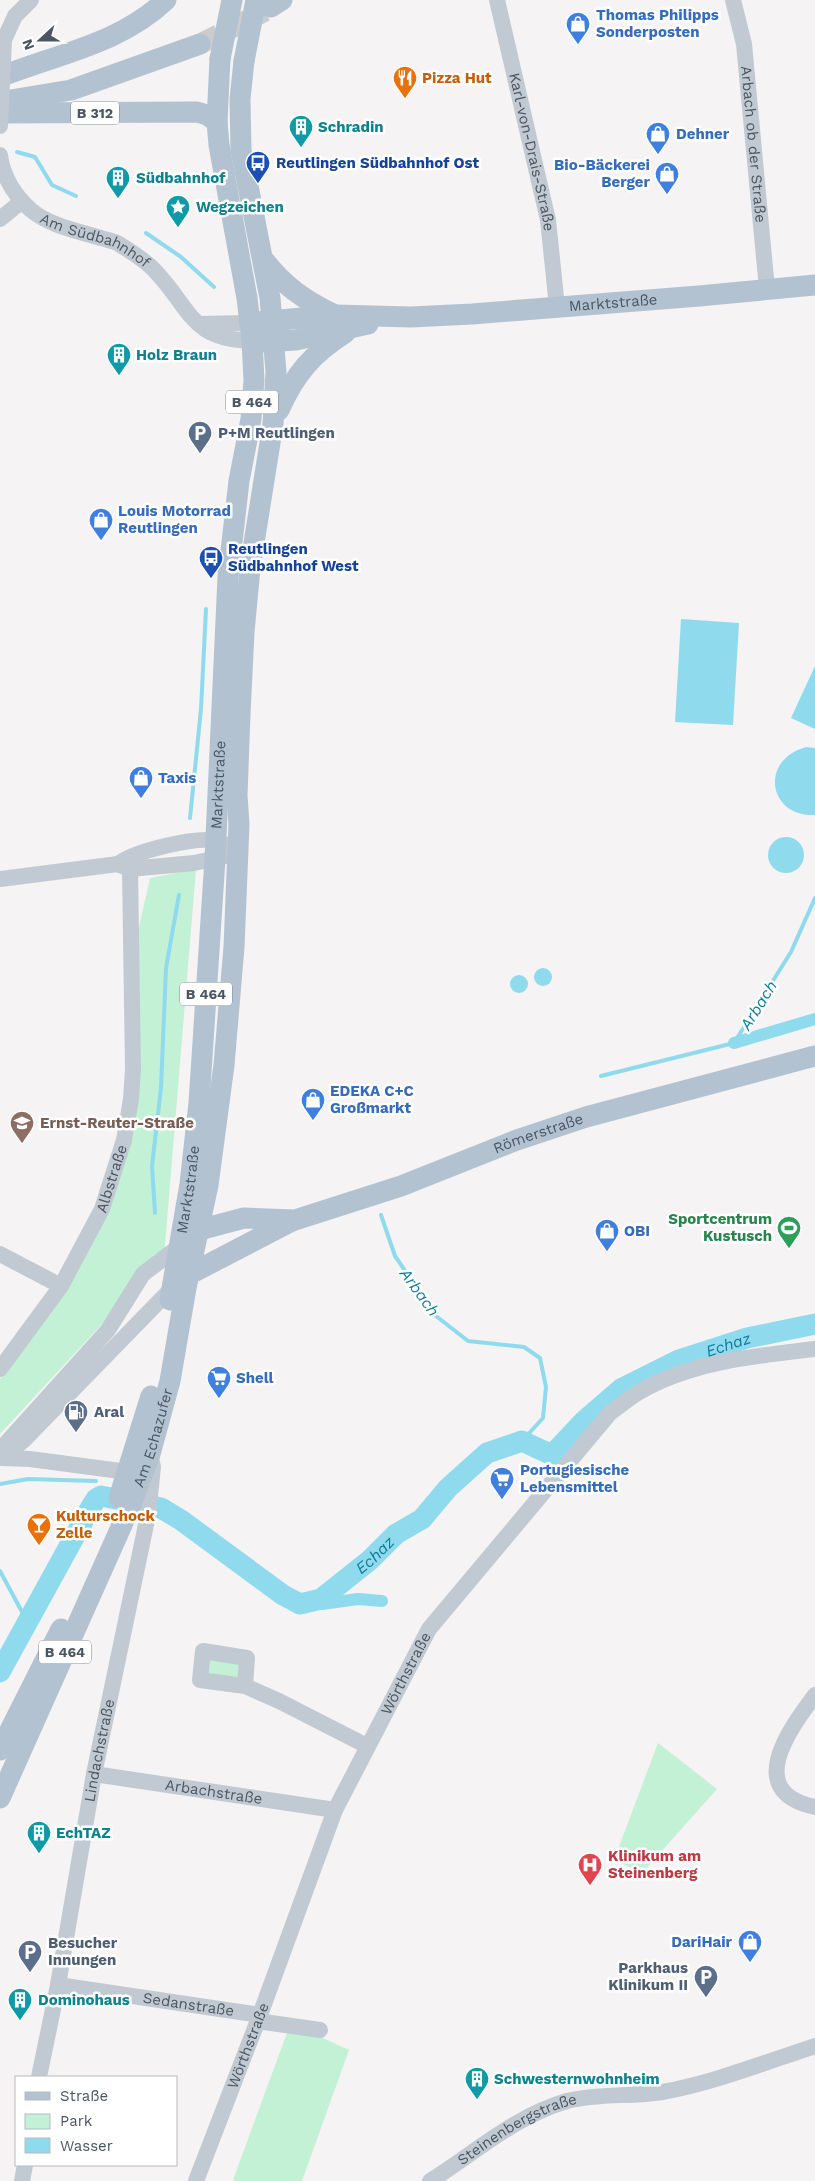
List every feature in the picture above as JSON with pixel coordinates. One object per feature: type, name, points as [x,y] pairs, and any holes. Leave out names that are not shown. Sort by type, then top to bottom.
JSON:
[{"type":"main road","points":[[0,77],[46,62],[107,38],[140,20],[166,0]]},
{"type":"main road","name":"B 464","points":[[232,0],[220,59],[217,122],[220,154],[252,332]]},
{"type":"main road","name":"B 464","points":[[270,2],[244,61],[240,100],[241,150],[246,186],[262,259],[274,332]]},
{"type":"main road","name":"B 312","points":[[0,102],[71,90],[200,44]]},
{"type":"main road","name":"B 312","points":[[0,87],[123,71]]},
{"type":"main road","name":"B 312","points":[[0,114],[197,112],[207,115],[217,122]]},
{"type":"main road","points":[[262,259],[289,287],[309,302],[335,315]]},
{"type":"main road","name":"Marktstraße","points":[[274,332],[335,315],[411,317],[557,307],[815,285]]},
{"type":"main road","name":"Marktstraße","points":[[274,332],[296,340],[411,317]]},
{"type":"main road","points":[[273,424],[288,389],[307,363],[330,343],[354,327]]},
{"type":"main road","points":[[252,332],[274,332]]},
{"type":"main road","name":"Marktstraße","points":[[182,1268],[198,1103],[215,850],[228,578],[239,481],[251,419],[254,380],[252,332]]},
{"type":"main road","name":"Marktstraße","points":[[199,1230],[208,1185],[224,1065],[234,948],[238,852],[238,768],[244,632],[250,568],[273,424],[276,372],[274,332]]},
{"type":"main road","name":"Römerstraße","points":[[199,1230],[244,1218],[294,1220],[401,1186],[517,1140],[586,1116],[815,1056]]},
{"type":"main road","points":[[208,1185],[223,1208],[244,1218]]},
{"type":"main road","name":"Römerstraße","points":[[182,1268],[218,1238],[265,1219]]},
{"type":"main road","points":[[182,1268],[219,1259],[294,1220]]},
{"type":"main road","name":"Am Echazufer","points":[[0,1798],[131,1509],[160,1360],[182,1268],[199,1230]]},
{"type":"main road","points":[[183,1307],[219,1259]]},
{"type":"main road","name":"Am Echazufer","points":[[135,1482],[150,1454],[170,1381],[183,1307],[182,1268]]},
{"type":"main road","name":"Am Echazufer","points":[[0,1750],[71,1610],[131,1509]]},
{"type":"street","points":[[0,126],[4,40],[15,16],[31,0]]},
{"type":"street","name":"Karl-von-Drais-Straße","points":[[497,0],[548,220],[557,307]]},
{"type":"street","name":"Arbach ob der Straße","points":[[734,0],[744,44],[767,289]]},
{"type":"street","name":"Am Südbahnhof","points":[[0,154],[3,171],[22,201],[48,220],[117,243],[156,271],[185,311],[199,324],[252,332]]},
{"type":"street","points":[[0,219],[22,201]]},
{"type":"street","points":[[124,866],[126,858],[194,840],[215,850]]},
{"type":"street","points":[[0,879],[124,866],[215,850],[238,852]]},
{"type":"street","name":"Albstraße","points":[[0,1369],[61,1286],[102,1209],[124,1140],[131,1099],[133,1069],[124,866]]},
{"type":"street","points":[[0,1254],[61,1286]]},
{"type":"street","points":[[1,1456],[25,1439],[182,1268]]},
{"type":"street","points":[[1,1456],[108,1330],[143,1274],[182,1268]]},
{"type":"street","name":"Wörthstraße","points":[[196,2181],[259,2018],[335,1810],[429,1629],[610,1413],[642,1391],[682,1373],[749,1357],[815,1348]]},
{"type":"street","points":[[25,1439],[30,1459]]},
{"type":"street","points":[[1,1456],[30,1459],[135,1482]]},
{"type":"street","name":"Lindachstraße","points":[[40,2076],[58,1985],[94,1774],[131,1509]]},
{"type":"street","points":[[245,1686],[279,1701],[367,1746]]},
{"type":"street","points":[[815,1695],[782,1745],[777,1764],[776,1779],[783,1793],[798,1803],[815,1808]]},
{"type":"street","name":"Arbachstraße","points":[[94,1774],[335,1810]]},
{"type":"street","name":"Sedanstraße","points":[[58,1985],[259,2018],[320,2030]]},
{"type":"street","name":"Steinenbergstraße","points":[[430,2181],[502,2131],[535,2114],[568,2101],[662,2092],[728,2074],[815,2046]]},
{"type":"street","points":[[22,2181],[25,2166]]},
{"type":"green space","points":[[196,869],[164,1257],[0,1434],[0,1379],[66,1288],[128,1139],[130,967],[150,878]]},
{"type":"green space","points":[[208,1656],[243,1662],[241,1682],[205,1677]]},
{"type":"green space","points":[[658,1743],[717,1789],[642,1873],[614,1860]]},
{"type":"green space","points":[[288,2030],[316,2035],[349,2050],[302,2181],[233,2180]]},
{"type":"water","points":[[681,619],[739,623],[733,725],[675,722]]},
{"type":"water","points":[[815,666],[815,729],[791,718]]},
{"type":"water","points":[[806,747],[815,748],[815,815],[799,813],[787,807],[779,798],[775,787],[776,775],[781,763],[791,754]]},
{"type":"water","points":[[786,837],[798,843],[804,855],[798,867],[786,873],[774,867],[768,855],[774,843]]},
{"type":"water","points":[[543,968],[551,973],[552,977],[547,985],[543,986],[535,981],[534,977],[539,969]]},
{"type":"water","points":[[515,975],[523,975],[528,980],[526,991],[515,993],[510,988],[510,980]]},
{"type":"water","points":[[161,1505],[181,1520],[159,1511]]},
{"type":"waterway","points":[[17,152],[35,157],[52,185],[76,196]]},
{"type":"waterway","points":[[146,233],[181,257],[214,287]]},
{"type":"waterway","points":[[190,818],[201,709],[206,609]]},
{"type":"waterway","points":[[155,1213],[152,1166],[161,1088],[166,968],[179,895]]},
{"type":"waterway","name":"Arbach","points":[[601,1076],[734,1043],[791,952],[815,898]]},
{"type":"waterway","points":[[734,1043],[815,1019]]},
{"type":"waterway","name":"Arbach","points":[[381,1215],[395,1256],[436,1316],[468,1341],[524,1347],[540,1358],[546,1387],[543,1418],[522,1441]]},
{"type":"waterway","name":"Echaz","points":[[0,1672],[88,1512],[96,1499],[101,1496],[161,1508],[181,1520],[283,1595],[300,1604],[321,1599],[370,1560],[396,1534],[422,1519],[448,1488],[487,1453],[522,1441],[552,1455],[584,1421],[621,1389],[679,1360],[747,1338],[815,1324]]},
{"type":"waterway","points":[[0,1484],[28,1479],[96,1481]]},
{"type":"waterway","points":[[0,1571],[28,1623]]},
{"type":"waterway","points":[[300,1604],[322,1604],[358,1599],[382,1601]]},
{"type":"tunnel","points":[[200,44],[265,11]]},
{"type":"place","name":"Thomas Philipps Sonderposten","points":[[578,45]]},
{"type":"place","name":"Pizza Hut","points":[[405,99]]},
{"type":"place","name":"Schradin","points":[[301,148]]},
{"type":"place","name":"Dehner","points":[[658,155]]},
{"type":"place","name":"Reutlingen Südbahnhof Ost","points":[[258,184]]},
{"type":"place","name":"Bio-Bäckerei Berger","points":[[667,195]]},
{"type":"place","name":"Südbahnhof","points":[[118,199]]},
{"type":"place","name":"Wegzeichen","points":[[178,228]]},
{"type":"place","name":"Holz Braun","points":[[119,376]]},
{"type":"place","name":"P+M Reutlingen","points":[[200,454]]},
{"type":"place","name":"Louis Motorrad Reutlingen","points":[[101,541]]},
{"type":"place","name":"Reutlingen Südbahnhof West","points":[[211,579]]},
{"type":"place","name":"Taxis","points":[[141,799]]},
{"type":"place","name":"EDEKA C+C Großmarkt","points":[[313,1121]]},
{"type":"place","name":"Ernst-Reuter-Straße","points":[[22,1144]]},
{"type":"place","name":"Sportcentrum Kustusch","points":[[789,1249]]},
{"type":"place","name":"OBI","points":[[607,1252]]},
{"type":"place","name":"Shell","points":[[219,1399]]},
{"type":"place","name":"Aral","points":[[76,1433]]},
{"type":"place","name":"Portugiesische Lebensmittel","points":[[502,1500]]},
{"type":"place","name":"Kulturschock Zelle","points":[[39,1546]]},
{"type":"place","name":"EchTAZ","points":[[39,1854]]},
{"type":"place","name":"Klinikum am Steinenberg","points":[[590,1886]]},
{"type":"place","name":"DariHair","points":[[750,1963]]},
{"type":"place","name":"Besucher Innungen","points":[[30,1973]]},
{"type":"place","name":"Parkhaus Klinikum II","points":[[706,1998]]},
{"type":"place","name":"Dominohaus","points":[[20,2021]]},
{"type":"place","name":"Schwesternwohnheim","points":[[477,2100]]}]
